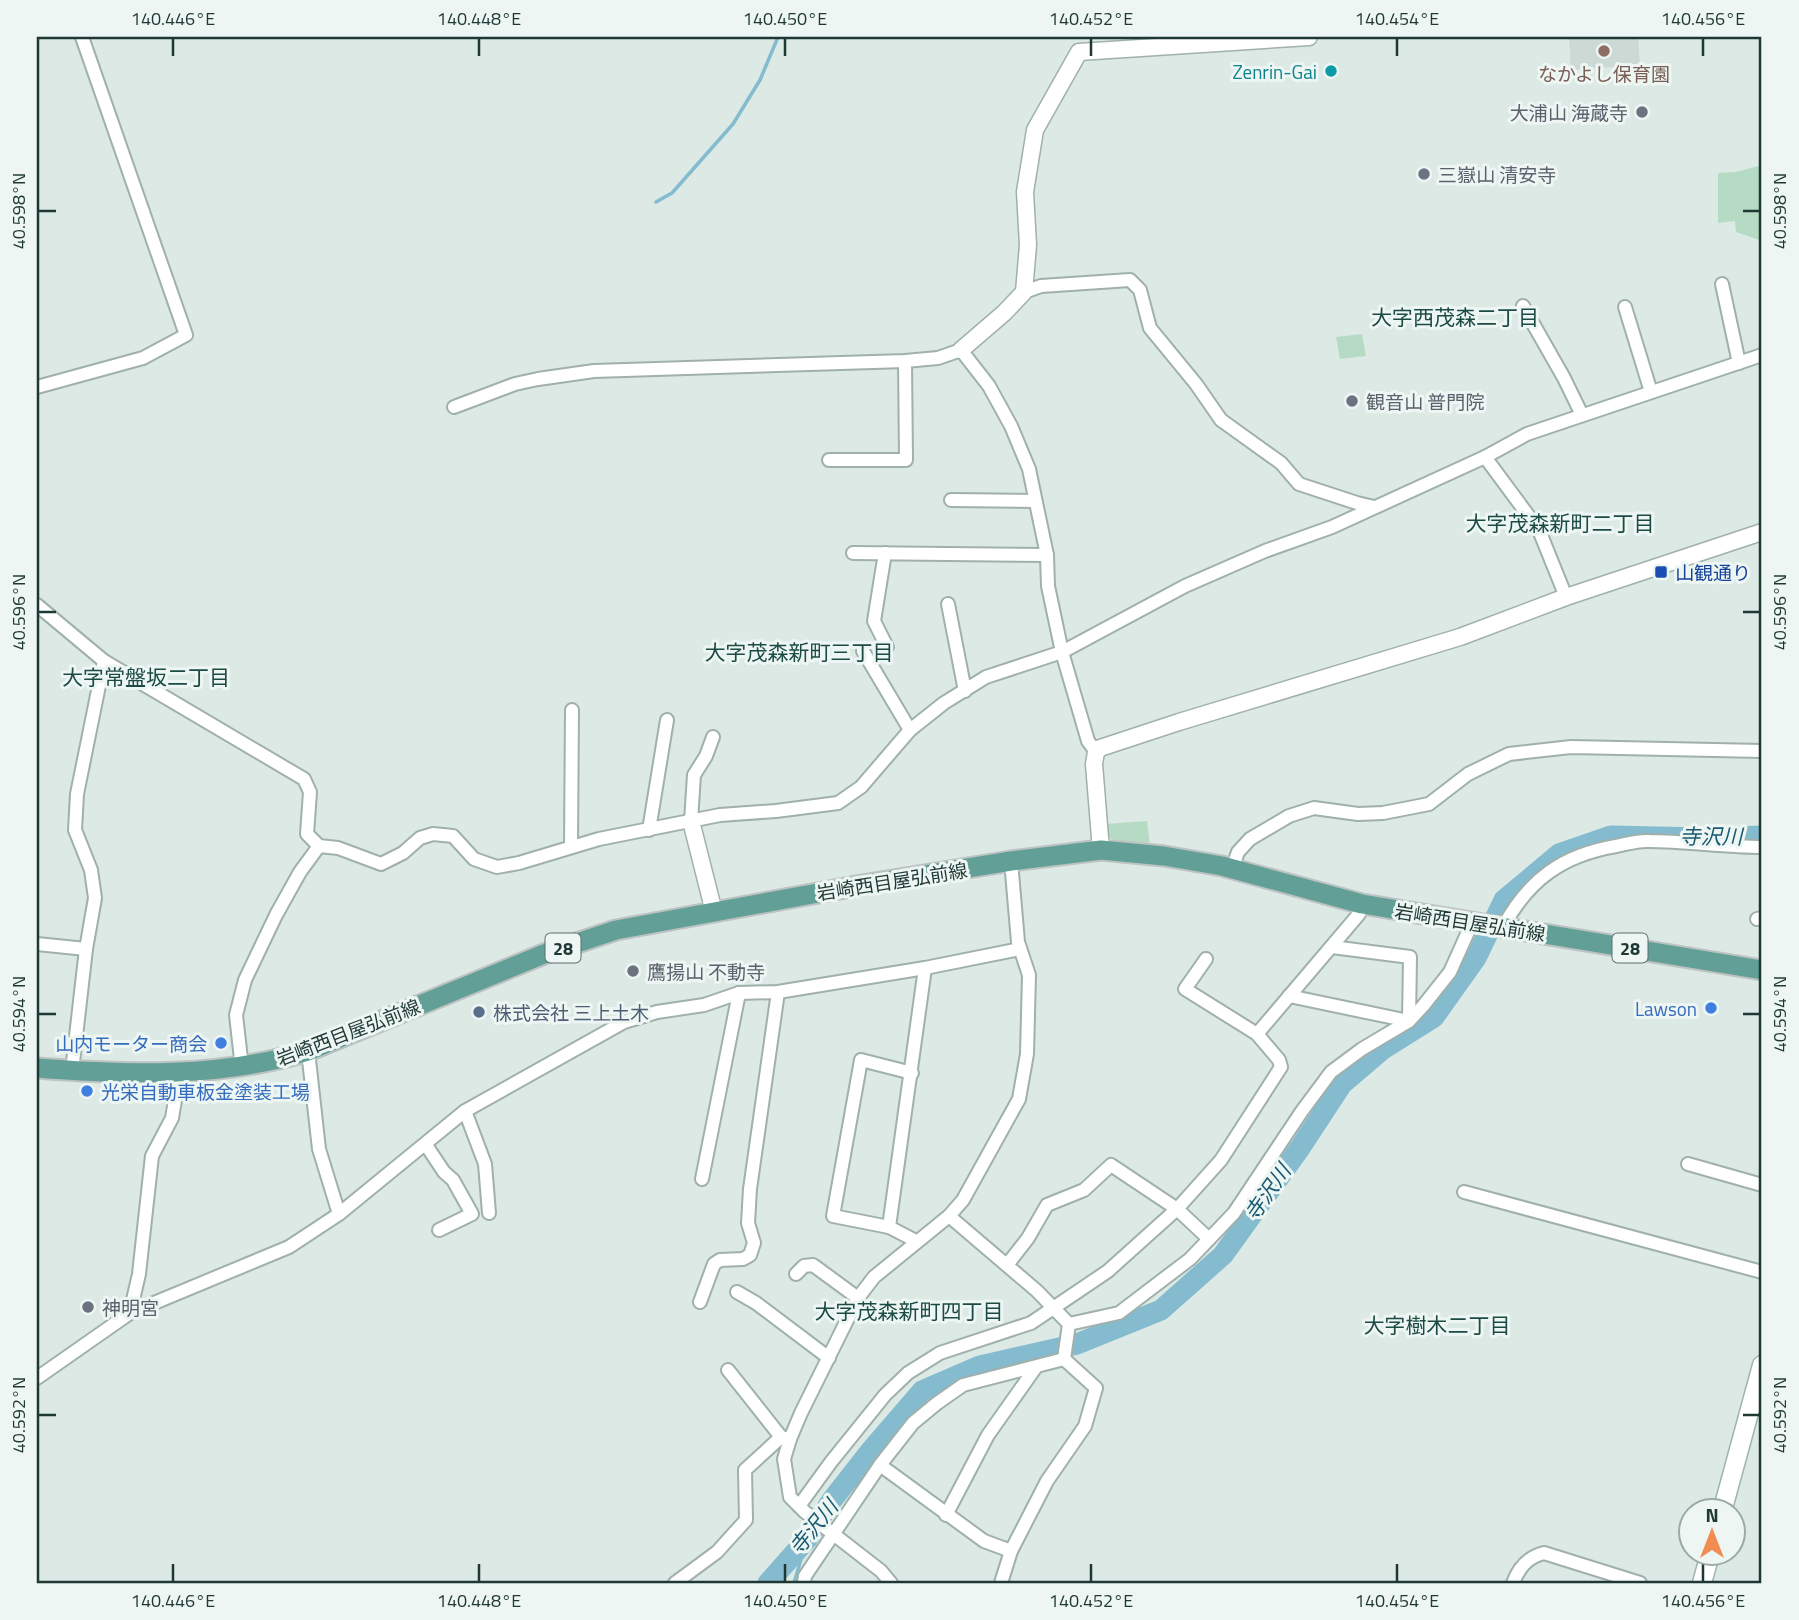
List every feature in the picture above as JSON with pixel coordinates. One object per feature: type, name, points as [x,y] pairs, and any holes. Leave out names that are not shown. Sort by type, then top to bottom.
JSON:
[{"type":"main road","name":"岩崎西目屋弘前線","points":[[37,1068],[125,1073],[242,1068],[308,1051],[544,954],[616,930],[856,886],[1011,861],[1101,850],[1164,856],[1232,869],[1362,904],[1762,970]]},
{"type":"main road","points":[[1726,1498],[1762,1365]]},
{"type":"street","points":[[37,387],[143,358],[186,335],[82,37]]},
{"type":"street","points":[[1024,292],[1028,245],[1024,192],[1035,130],[1079,52],[1309,37]]},
{"type":"street","points":[[454,407],[515,384],[594,371],[905,362],[938,358],[961,350],[1024,292],[1041,286],[1130,280],[1140,290],[1150,328],[1196,384],[1221,420],[1281,463],[1299,484],[1374,507]]},
{"type":"street","points":[[1722,284],[1739,363]]},
{"type":"street","points":[[1523,306],[1582,415]]},
{"type":"street","points":[[1625,307],[1651,392]]},
{"type":"street","points":[[961,350],[989,386],[1011,426],[1029,469],[1047,555],[1048,586],[1062,652],[1088,741],[1096,752],[1094,764],[1101,850]]},
{"type":"street","points":[[37,605],[104,661],[304,779],[310,792],[307,834],[319,846],[338,848],[381,864],[403,853],[420,838],[440,833],[453,836],[474,859],[496,867],[519,863],[571,846],[691,821],[730,814],[838,803],[860,787],[910,730],[944,703],[986,677],[1062,652],[1185,586],[1265,551],[1332,527],[1485,457],[1527,433],[1762,355]]},
{"type":"street","points":[[829,460],[906,460],[905,362]]},
{"type":"street","points":[[1485,457],[1539,530],[1566,597]]},
{"type":"street","points":[[951,500],[1035,501]]},
{"type":"street","points":[[1096,752],[1106,746],[1180,722],[1460,637],[1566,597],[1762,532]]},
{"type":"street","points":[[853,553],[1047,555]]},
{"type":"street","points":[[886,553],[874,621],[887,648]]},
{"type":"street","points":[[948,604],[965,691]]},
{"type":"street","points":[[863,651],[910,730]]},
{"type":"street","points":[[72,1070],[94,898],[91,870],[75,830],[77,794],[104,661]]},
{"type":"street","points":[[571,846],[572,710]]},
{"type":"street","points":[[649,830],[667,720]]},
{"type":"street","points":[[713,737],[706,756],[694,775],[691,821],[714,912]]},
{"type":"street","points":[[1232,869],[1238,852],[1250,839],[1289,816],[1314,808],[1359,814],[1383,813],[1429,804],[1468,774],[1508,754],[1570,747],[1762,751]]},
{"type":"street","points":[[1068,1326],[1119,1313],[1190,1259],[1234,1213],[1331,1072],[1362,1049],[1409,1021],[1487,925],[1537,881],[1568,859],[1602,848],[1647,840],[1762,847]]},
{"type":"street","points":[[242,1068],[236,1014],[245,980],[276,915],[300,872],[319,846]]},
{"type":"street","points":[[675,1583],[717,1552],[746,1520],[745,1470],[785,1438],[858,1298],[874,1277],[949,1216],[963,1200],[1019,1099],[1027,1054],[1029,975],[1020,948],[1011,861]]},
{"type":"street","points":[[1257,1034],[1359,914],[1362,904]]},
{"type":"street","points":[[37,944],[86,949]]},
{"type":"street","points":[[1332,947],[1410,957],[1409,1021]]},
{"type":"street","points":[[37,1378],[130,1313],[289,1247],[339,1214],[465,1111],[624,1022],[657,1012],[704,1005],[739,993],[778,992],[925,968],[1020,948]]},
{"type":"street","points":[[802,1509],[831,1462],[886,1395],[908,1373],[940,1353],[1031,1323],[1108,1271],[1177,1209],[1221,1160],[1281,1067],[1279,1060],[1257,1034],[1185,989],[1206,958]]},
{"type":"street","points":[[889,1227],[925,968]]},
{"type":"street","points":[[700,1301],[714,1264],[720,1260],[743,1259],[750,1255],[754,1243],[748,1223],[750,1189],[778,992]]},
{"type":"street","points":[[702,1179],[739,993]]},
{"type":"street","points":[[1289,996],[1409,1021]]},
{"type":"street","points":[[308,1051],[319,1149],[339,1214]]},
{"type":"street","points":[[912,1073],[861,1060],[832,1216],[889,1227],[916,1241]]},
{"type":"street","points":[[130,1313],[139,1274],[152,1156],[172,1118],[180,1071]]},
{"type":"street","points":[[465,1111],[485,1164],[489,1213]]},
{"type":"street","points":[[426,1145],[444,1172],[453,1180],[472,1214],[439,1230]]},
{"type":"street","points":[[1688,1164],[1762,1185]]},
{"type":"street","points":[[1007,1265],[1028,1238],[1046,1205],[1084,1190],[1111,1165],[1177,1209],[1209,1239]]},
{"type":"street","points":[[1464,1192],[1762,1272]]},
{"type":"street","points":[[949,1216],[1054,1307],[1068,1326],[1064,1356]]},
{"type":"street","points":[[796,1274],[804,1266],[813,1265],[858,1298]]},
{"type":"street","points":[[737,1292],[829,1357]]},
{"type":"street","points":[[804,1583],[805,1576],[829,1531],[913,1423],[963,1385],[1036,1367],[1064,1356]]},
{"type":"street","points":[[1001,1583],[1011,1551],[1047,1481],[1085,1426],[1096,1388],[1064,1356]]},
{"type":"street","points":[[946,1515],[988,1435],[1036,1367]]},
{"type":"street","points":[[728,1370],[785,1438],[786,1477],[790,1497],[891,1583]]},
{"type":"street","points":[[880,1465],[984,1541],[1011,1551]]},
{"type":"street","points":[[1513,1583],[1521,1567],[1532,1556],[1544,1553],[1640,1583]]},
{"type":"shaded area","name":"なかよし保育園","points":[[1569,37],[1638,37],[1640,65],[1571,70]]},
{"type":"green space","points":[[1762,165],[1762,241],[1736,232],[1735,221],[1718,223],[1718,173],[1736,172]]},
{"type":"green space","points":[[1362,334],[1366,356],[1340,359],[1336,337]]},
{"type":"green space","points":[[1147,821],[1150,846],[1118,844],[1107,835],[1105,824]]},
{"type":"waterway","points":[[656,202],[672,193],[733,124],[760,80],[778,37]]},
{"type":"waterway","name":"寺沢川","points":[[768,1583],[807,1539],[832,1500],[922,1391],[980,1366],[1077,1344],[1161,1310],[1223,1255],[1342,1084],[1383,1049],[1434,1017],[1476,958],[1504,900],[1559,854],[1611,836],[1762,836]]},
{"type":"waterway","points":[[794,1583],[807,1539]]},
{"type":"place","name":"なかよし保育園","points":[[1604,51]]},
{"type":"place","name":"Zenrin-Gai","points":[[1331,71]]},
{"type":"place","name":"大浦山 海蔵寺","points":[[1642,112]]},
{"type":"place","name":"三嶽山 清安寺","points":[[1424,174]]},
{"type":"place","name":"観音山 普門院","points":[[1352,401]]},
{"type":"place","name":"山観通り","points":[[1661,572]]},
{"type":"place","name":"鷹揚山 不動寺","points":[[633,971]]},
{"type":"place","name":"Lawson","points":[[1711,1008]]},
{"type":"place","name":"株式会社 三上土木","points":[[479,1012]]},
{"type":"place","name":"山内モーター商会","points":[[221,1043]]},
{"type":"place","name":"光栄自動車板金塗装工場","points":[[87,1091]]},
{"type":"place","name":"神明宮","points":[[88,1307]]},
{"type":"district","name":"大字西茂森二丁目","points":[[1455,317]]},
{"type":"district","name":"大字茂森新町二丁目","points":[[1560,523]]},
{"type":"district","name":"大字茂森新町三丁目","points":[[799,652]]},
{"type":"district","name":"大字常盤坂二丁目","points":[[146,677]]},
{"type":"district","name":"大字茂森新町四丁目","points":[[909,1311]]},
{"type":"district","name":"大字樹木二丁目","points":[[1437,1325]]}]
